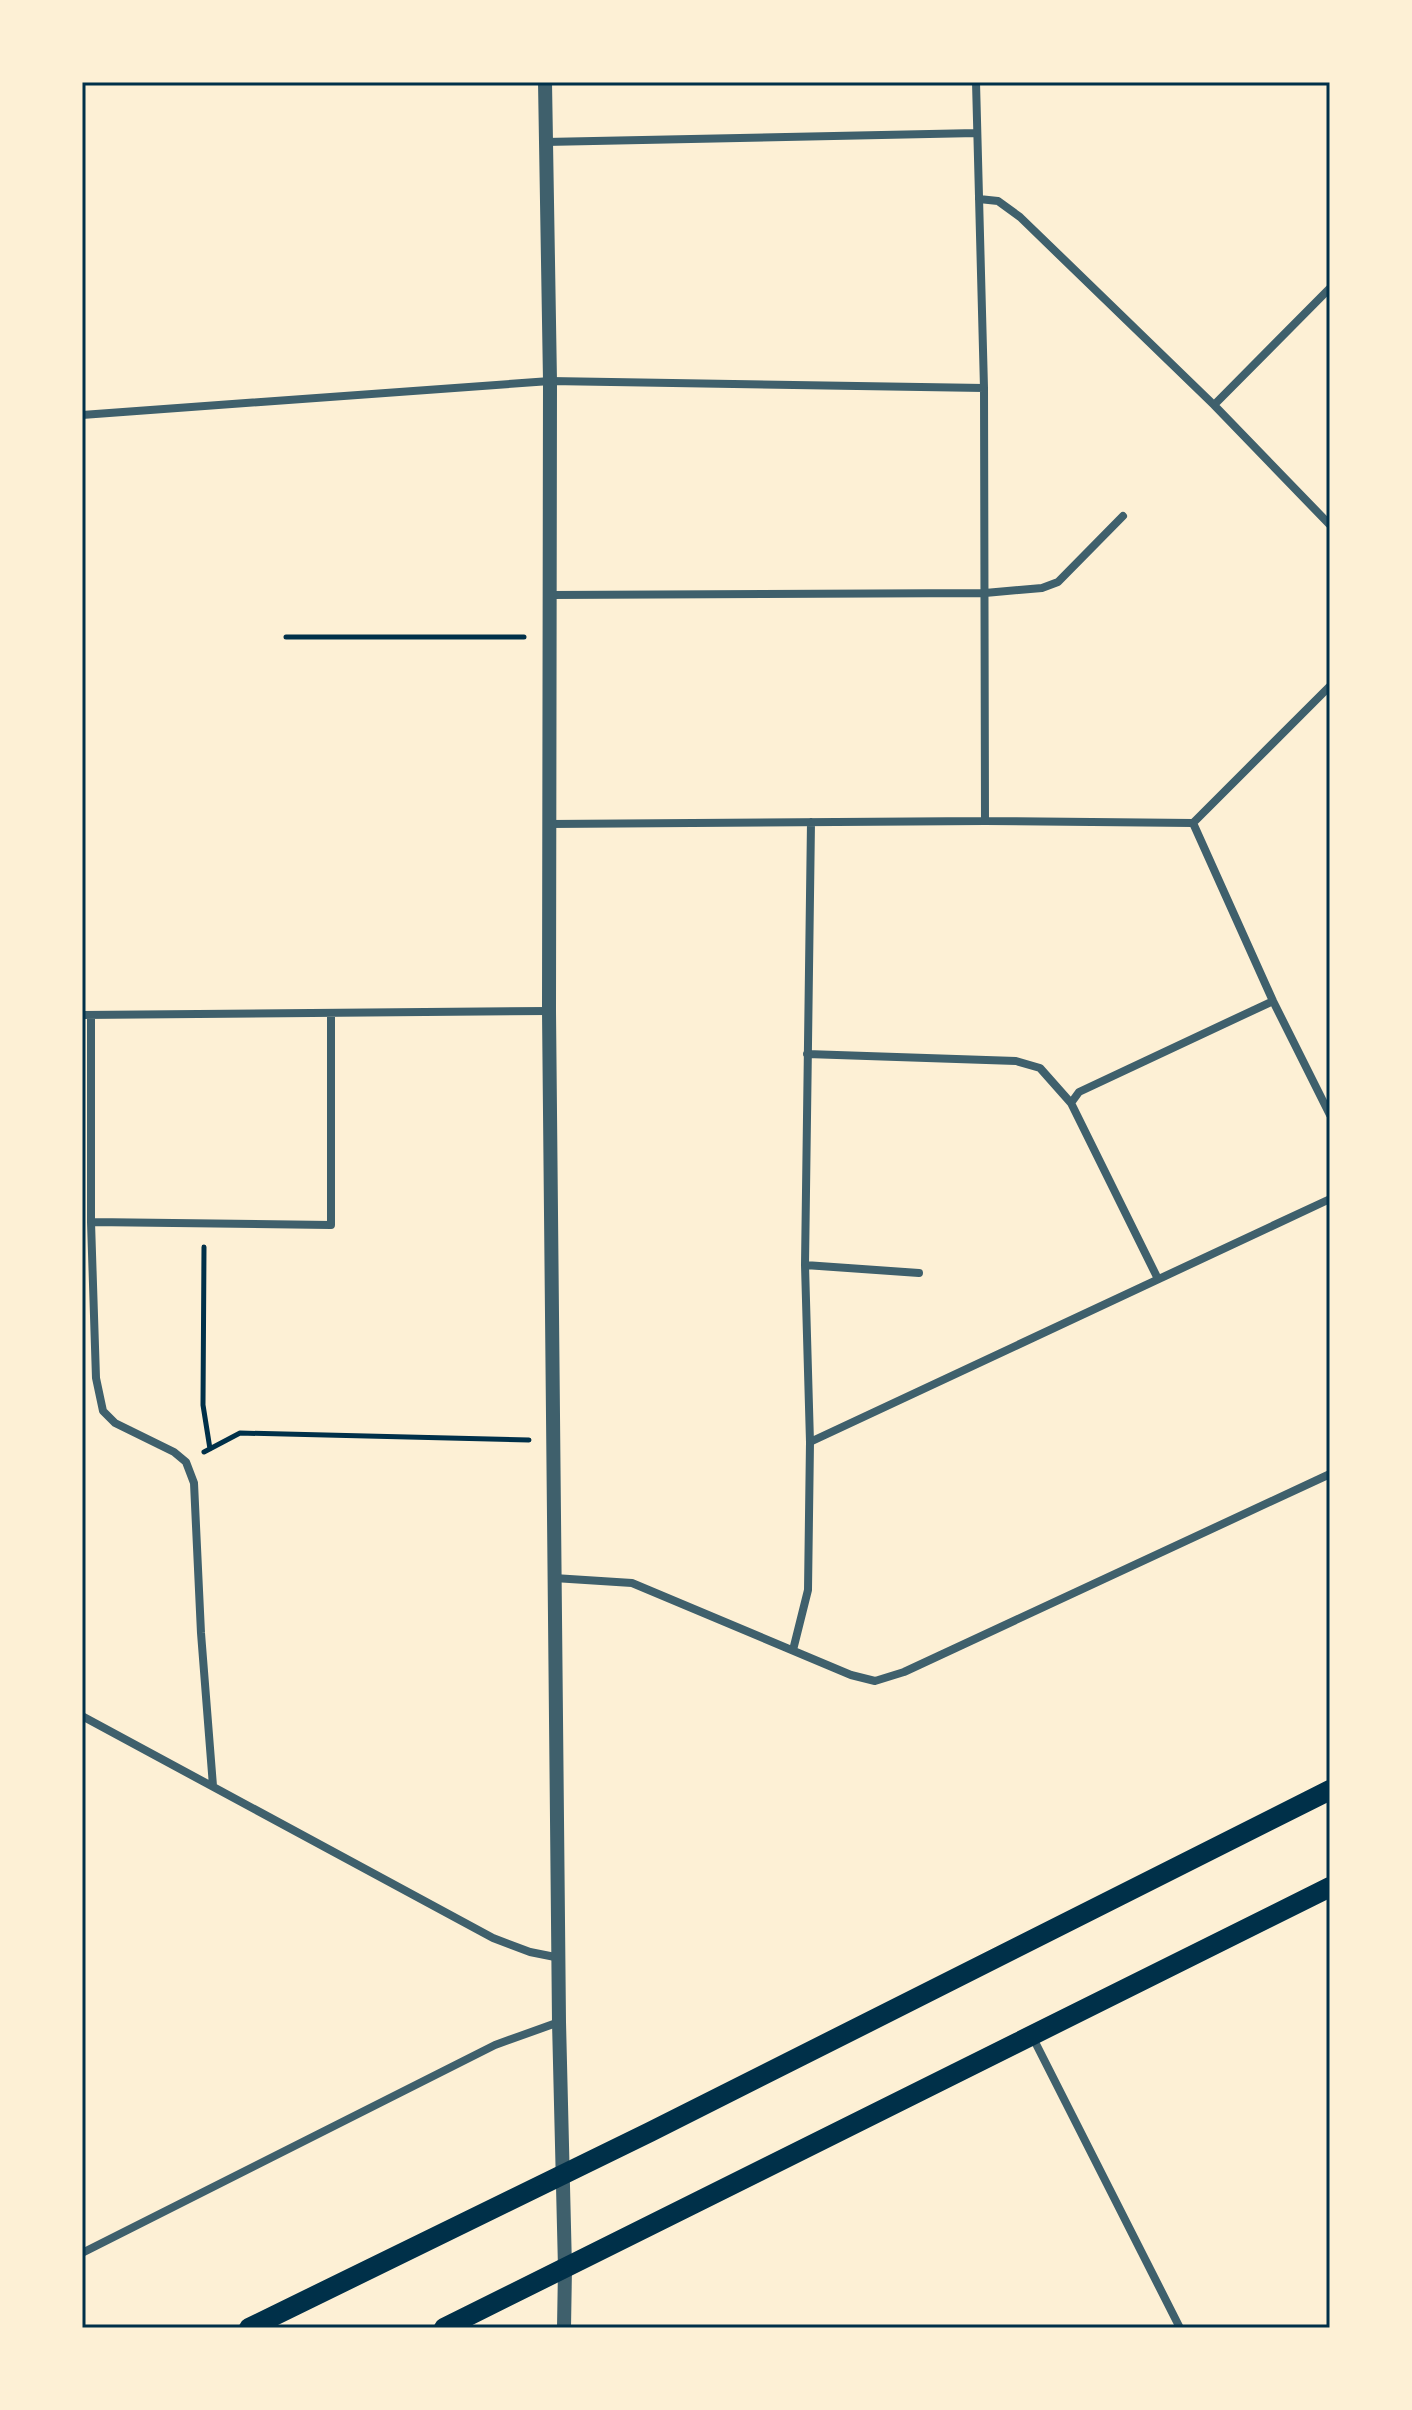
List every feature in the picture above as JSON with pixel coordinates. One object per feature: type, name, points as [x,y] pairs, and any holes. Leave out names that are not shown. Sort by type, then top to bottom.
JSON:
[{"type":"main road","points":[[249,2328],[564,2174],[1330,1790]]},
{"type":"main road","points":[[444,2328],[1330,1887]]},
{"type":"street","points":[[545,82],[550,381],[549,1011],[564,2328]]},
{"type":"street","points":[[976,82],[984,388],[985,821]]},
{"type":"street","points":[[545,142],[977,133]]},
{"type":"street","points":[[979,199],[998,201],[1020,217],[1214,405],[1330,525]]},
{"type":"street","points":[[1214,405],[1330,288]]},
{"type":"street","points":[[82,415],[550,381],[984,388]]},
{"type":"street","points":[[550,595],[985,593],[1042,588],[1058,582],[1123,516]]},
{"type":"street","points":[[549,824],[1193,823],[1330,686]]},
{"type":"street","points":[[793,1650],[808,1590],[810,1442],[805,1265],[811,822]]},
{"type":"street","points":[[1193,823],[1273,1001],[1330,1115]]},
{"type":"street","points":[[1071,1103],[1079,1092],[1273,1001]]},
{"type":"street","points":[[213,1786],[201,1633],[194,1483],[186,1462],[174,1452],[115,1423],[103,1411],[96,1378],[86,1015],[549,1011]]},
{"type":"street","points":[[91,1222],[331,1225],[331,1014]]},
{"type":"street","points":[[807,1054],[1016,1061],[1040,1068],[1071,1103],[1158,1279]]},
{"type":"street","points":[[810,1442],[1330,1199]]},
{"type":"street","points":[[805,1265],[919,1273]]},
{"type":"street","points":[[554,1578],[632,1583],[851,1675],[875,1681],[904,1672],[1330,1474]]},
{"type":"street","points":[[82,1716],[493,1938],[530,1952],[560,1958]]},
{"type":"street","points":[[82,2253],[495,2045],[559,2022]]},
{"type":"street","points":[[1032,2036],[1180,2328]]},
{"type":"path","points":[[286,637],[549,636]]},
{"type":"path","points":[[204,1225],[203,1405],[210,1449]]},
{"type":"path","points":[[186,1462],[240,1433],[554,1440]]}]
